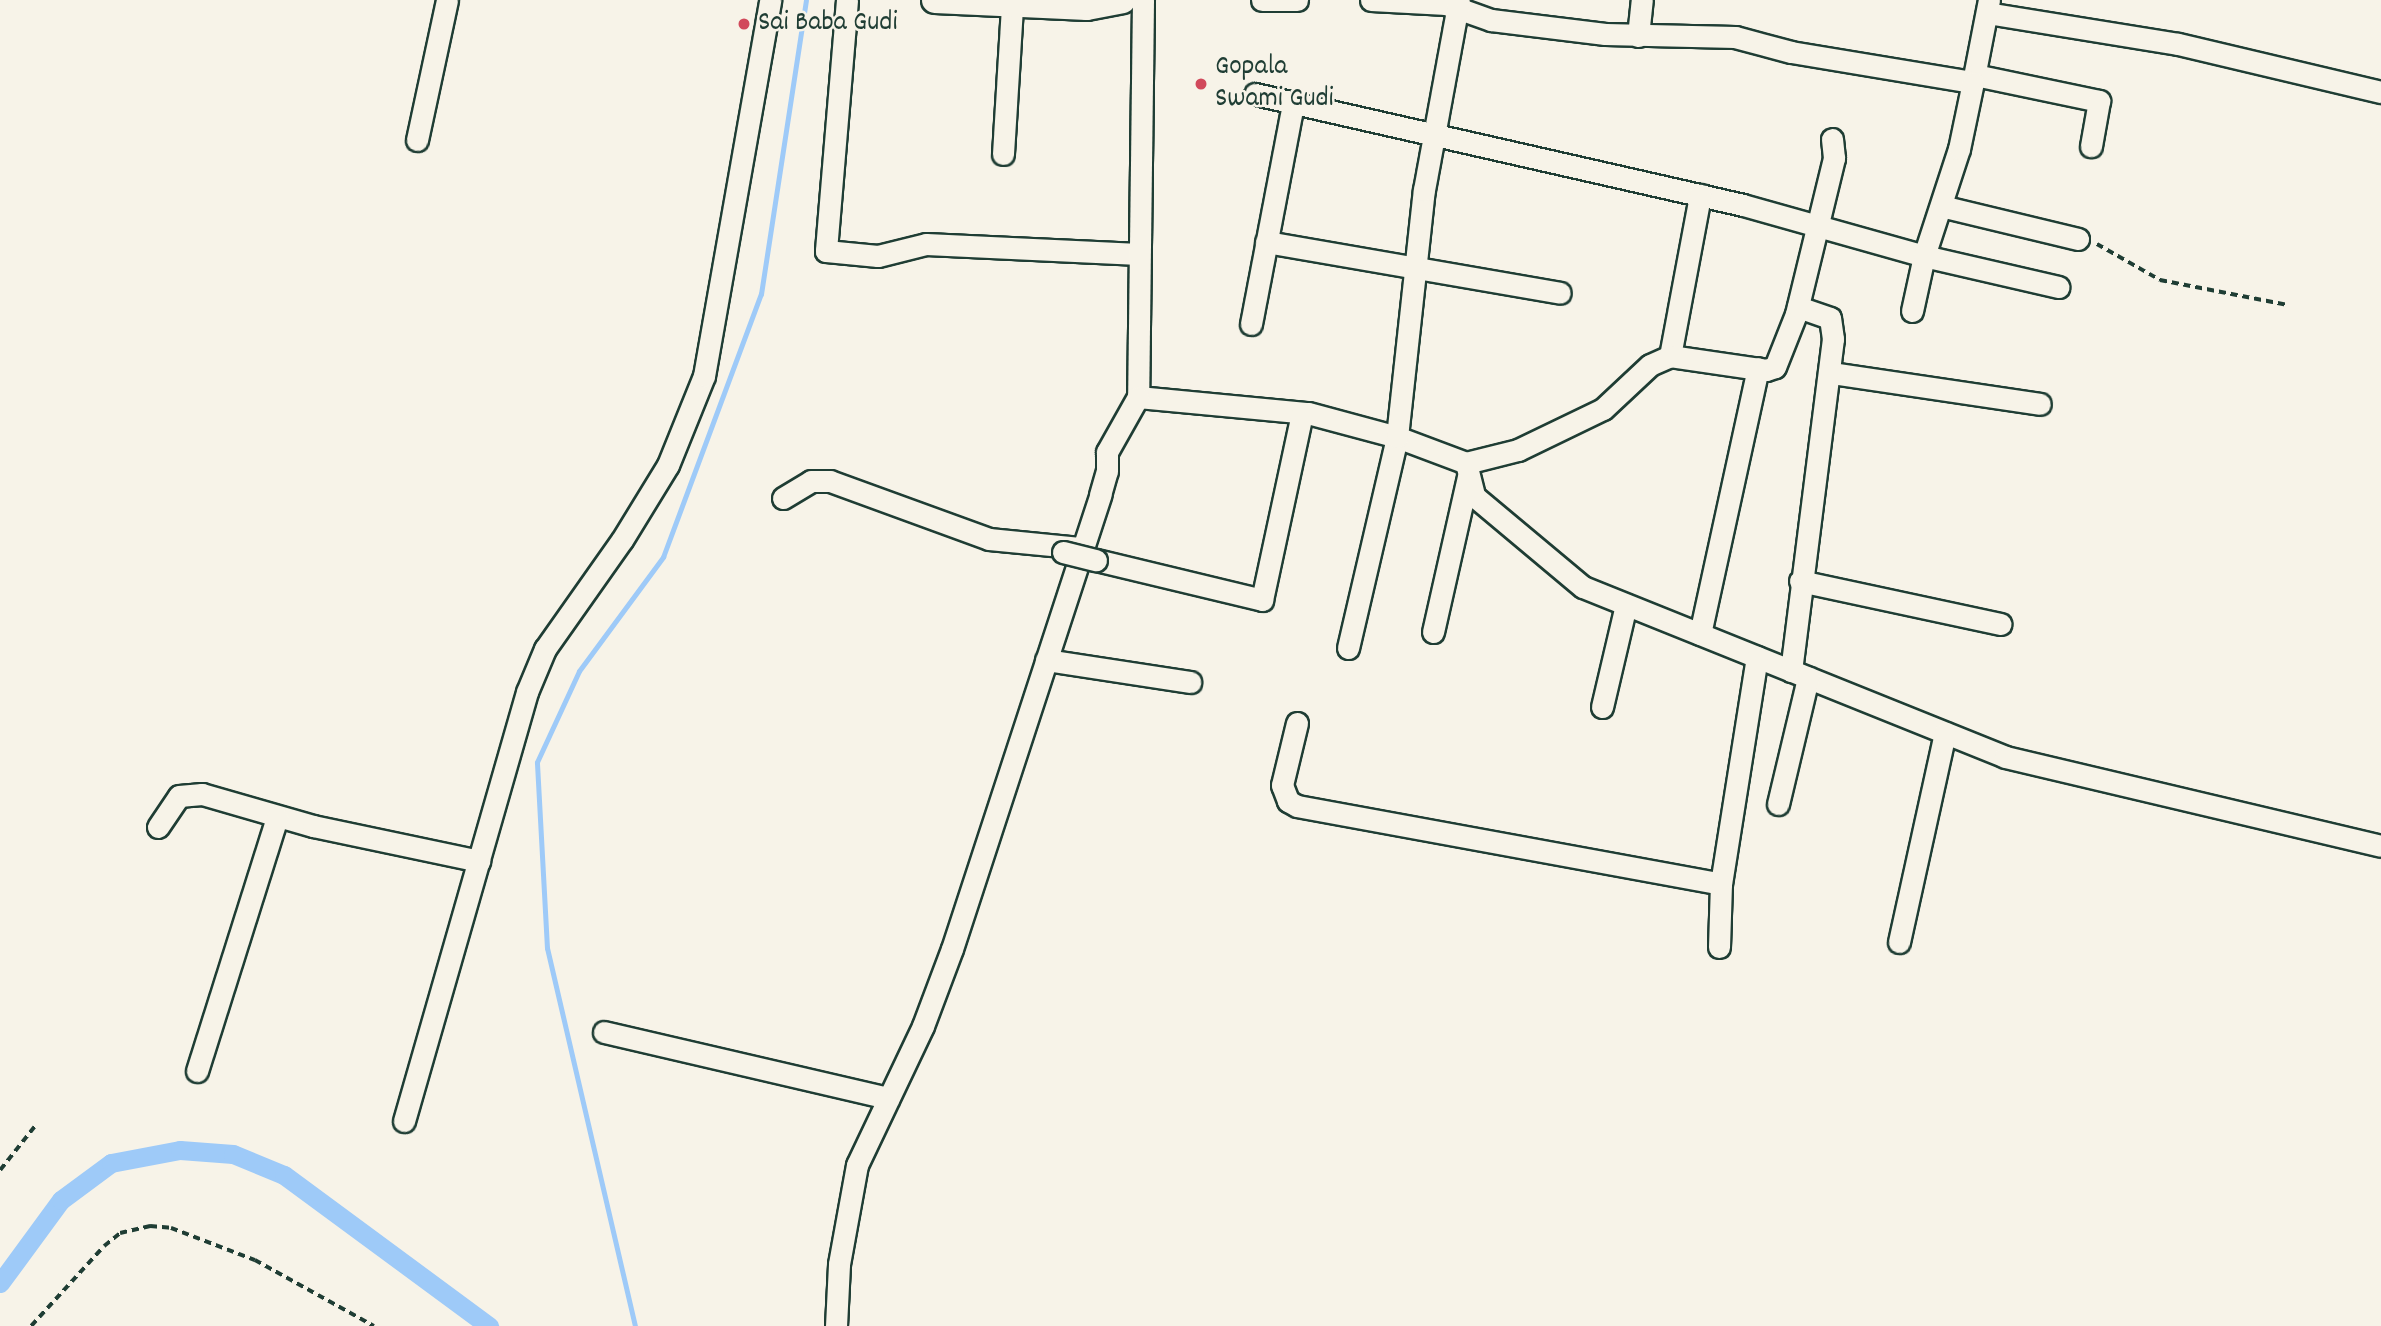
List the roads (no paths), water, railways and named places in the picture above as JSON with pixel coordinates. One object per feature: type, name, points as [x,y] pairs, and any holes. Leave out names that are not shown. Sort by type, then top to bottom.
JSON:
[{"type":"main road","points":[[935,0],[1087,7],[1122,0]]},
{"type":"street","points":[[417,140],[447,0]]},
{"type":"street","points":[[404,1121],[527,692],[545,649],[622,540],[668,465],[704,376],[770,0]]},
{"type":"street","points":[[848,0],[826,251],[878,256],[926,244],[1139,254]]},
{"type":"street","points":[[836,1326],[839,1264],[856,1165],[952,949],[1107,471],[1107,452],[1139,397],[1143,0]]},
{"type":"street","points":[[1262,0],[1297,0]]},
{"type":"street","points":[[1371,0],[1446,4],[1458,6],[1491,20],[1638,36],[1735,37],[1791,52],[1974,78],[2099,101],[2091,146]]},
{"type":"street","points":[[1638,36],[1642,0]]},
{"type":"street","points":[[1003,154],[1012,5]]},
{"type":"street","points":[[1348,648],[1397,437],[1415,266],[1434,136],[1458,6]]},
{"type":"street","points":[[1912,311],[1924,256],[1941,206],[1974,78],[1988,7],[2178,44],[2381,92]]},
{"type":"street","points":[[1255,94],[1700,195],[1924,256],[2058,287]]},
{"type":"street","points":[[1251,324],[1293,103]]},
{"type":"street","points":[[1139,397],[1302,413],[1397,437],[1467,468],[1518,450],[1603,409],[1650,365],[1670,356],[1758,368],[1775,366],[1798,307],[1834,158],[1832,139]]},
{"type":"street","points":[[1670,356],[1700,195]]},
{"type":"street","points":[[1941,206],[2078,239]]},
{"type":"street","points":[[1266,242],[1560,293]]},
{"type":"street","points":[[1778,804],[1800,674],[1800,581],[1831,373],[1830,318],[1798,307]]},
{"type":"street","points":[[1700,634],[1758,368]]},
{"type":"street","points":[[1831,373],[2040,404]]},
{"type":"street","points":[[783,498],[811,481],[830,481],[989,539],[1080,553],[1262,600],[1302,413]]},
{"type":"street","points":[[1467,468],[1474,496],[1583,587],[1626,605],[2005,757],[2381,846]]},
{"type":"street","points":[[1433,632],[1467,468]]},
{"type":"street","points":[[1800,581],[2000,624]]},
{"type":"street","points":[[1602,707],[1626,605]]},
{"type":"street","points":[[1719,947],[1721,884],[1757,657]]},
{"type":"street","points":[[1045,660],[1190,682]]},
{"type":"street","points":[[1297,723],[1282,785],[1288,802],[1297,806],[1721,884]]},
{"type":"street","points":[[1899,942],[1945,733]]},
{"type":"street","points":[[158,827],[170,805],[189,793],[276,817],[479,861]]},
{"type":"street","points":[[197,1071],[276,817]]},
{"type":"street","points":[[604,1032],[888,1098]]},
{"type":"waterway","points":[[635,1326],[547,948],[537,762],[579,671],[663,557],[761,294],[806,0]]},
{"type":"waterway","points":[[0,1283],[61,1200],[111,1163],[180,1150],[233,1154],[284,1175],[489,1326]]},
{"type":"place","name":"Sai Baba Gudi","points":[[744,24]]},
{"type":"place","name":"Gopala Swami Gudi","points":[[1201,84]]}]
